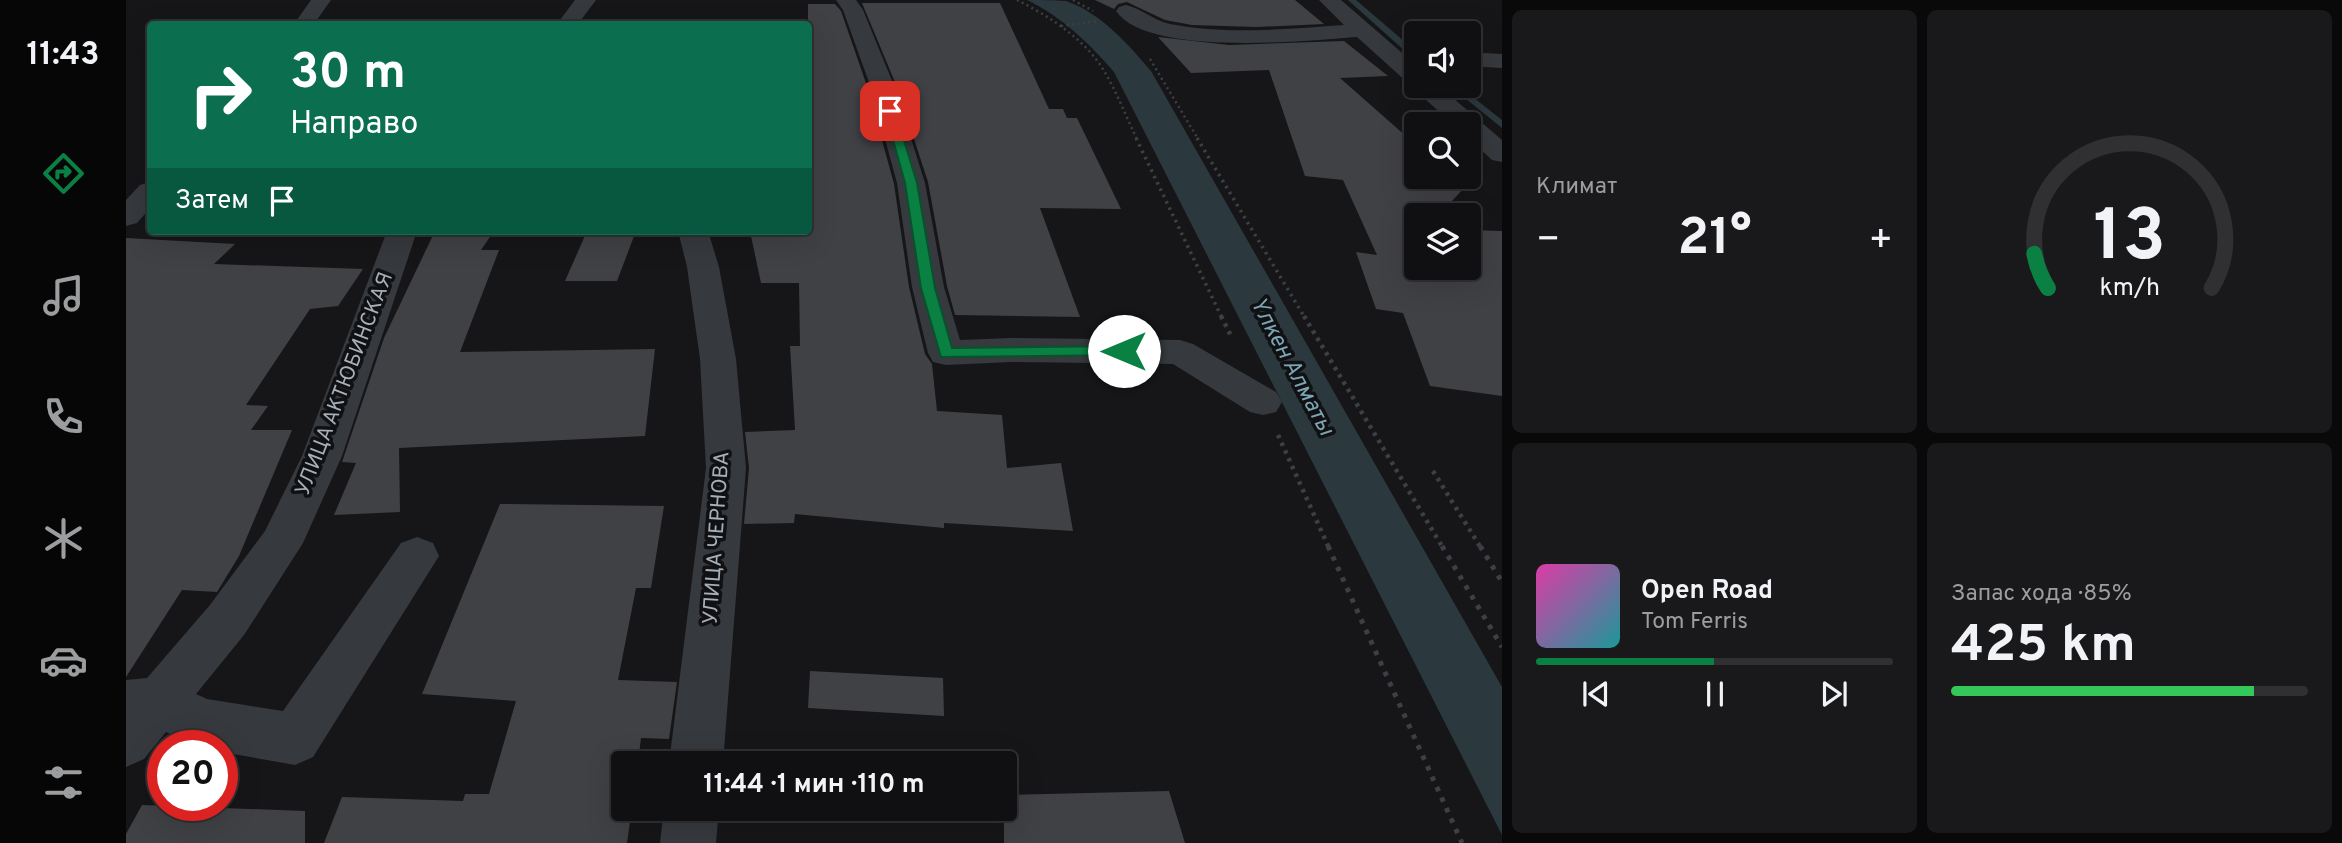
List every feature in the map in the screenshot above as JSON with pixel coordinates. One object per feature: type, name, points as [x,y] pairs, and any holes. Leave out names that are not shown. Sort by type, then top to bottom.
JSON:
[{"type":"street","points":[[306,21],[321,0]]},
{"type":"street","points":[[569,21],[586,0]]},
{"type":"street","points":[[846,0],[853,10],[883,88],[911,183],[928,288],[946,353],[1012,350],[1180,352],[1263,402]]},
{"type":"street","points":[[1329,0],[1362,30],[1404,57]]},
{"type":"street","points":[[1126,11],[1148,25],[1225,35],[1362,30]]},
{"type":"street","points":[[1481,60],[1502,61]]},
{"type":"street","points":[[1439,98],[1454,112]]},
{"type":"street","points":[[1481,135],[1502,154]]},
{"type":"street","points":[[126,217],[147,194]]},
{"type":"street","name":"УЛИЦА АКТЮБИНСКАЯ","points":[[126,741],[141,702],[228,621],[281,543],[321,456],[401,235]]},
{"type":"street","name":"УЛИЦА ЧЕРНОВА","points":[[694,235],[703,267],[718,359],[726,468],[697,751]]},
{"type":"street","points":[[141,702],[205,724],[295,739],[417,556]]},
{"type":"street","points":[[688,843],[691,821]]},
{"type":"path","points":[[1017,0],[1060,26],[1103,19]]},
{"type":"path","points":[[1073,0],[1096,13]]},
{"type":"path","points":[[1143,51],[1157,68],[1502,647]]},
{"type":"path","points":[[1433,471],[1502,582]]},
{"type":"water","name":"Үлкен Алматы","points":[[1027,0],[1066,1],[1079,6],[1102,21],[1151,71],[1502,687],[1502,835],[1114,72],[1074,32],[1052,14]]},
{"type":"building","points":[[1095,0],[1295,0],[1324,24],[1257,27],[1192,25],[1165,20],[1127,2],[1118,4],[1114,9]]},
{"type":"building","points":[[862,3],[1000,3],[1049,109],[1063,109],[1067,118],[1077,118],[1121,209],[1040,208],[1080,317],[955,315],[928,182],[897,87]]},
{"type":"building","points":[[808,4],[835,4],[841,11],[868,89],[894,184],[909,287],[925,354],[932,364],[937,411],[1002,415],[1007,468],[1061,463],[1073,531],[944,523],[944,528],[795,514],[794,523],[744,524],[749,468],[745,432],[795,430],[790,346],[800,346],[799,283],[761,283],[751,235],[812,235],[812,21],[808,21]]},
{"type":"building","points":[[1158,37],[1229,45],[1344,41],[1388,76],[1340,78],[1404,134],[1404,189],[1463,189],[1450,203],[1404,203],[1404,280],[1481,280],[1481,230],[1502,231],[1502,396],[1430,386],[1403,313],[1376,309],[1356,252],[1377,255],[1343,180],[1305,176],[1269,70],[1191,73]]},
{"type":"building","points":[[433,235],[491,235],[481,250],[499,250],[460,352],[655,349],[645,436],[399,448],[400,512],[334,515],[356,463],[342,462],[384,338]]},
{"type":"building","points":[[585,235],[634,235],[617,281],[565,281]]},
{"type":"building","points":[[126,238],[235,244],[214,264],[363,269],[338,306],[310,309],[246,405],[268,406],[251,430],[292,430],[239,556],[217,592],[182,590],[126,677]]},
{"type":"building","points":[[500,504],[664,506],[651,588],[636,588],[618,680],[677,682],[669,739],[641,738],[639,751],[611,751],[611,821],[630,821],[627,843],[324,843],[342,797],[463,801],[465,794],[489,794],[516,701],[422,694]]},
{"type":"building","points":[[810,671],[943,678],[944,716],[808,708]]},
{"type":"building","points":[[1169,791],[1185,843],[1004,843],[1004,821],[1017,821],[1017,795]]},
{"type":"building","points":[[142,805],[147,805],[147,821],[238,821],[238,809],[305,811],[305,843],[126,843],[126,834]]},
{"type":"waterway","points":[[1352,0],[1404,46]]},
{"type":"waterway","points":[[1469,98],[1502,125]]},
{"type":"route","points":[[890,111],[911,183],[928,288],[946,353],[1012,350],[1124,351]]}]
